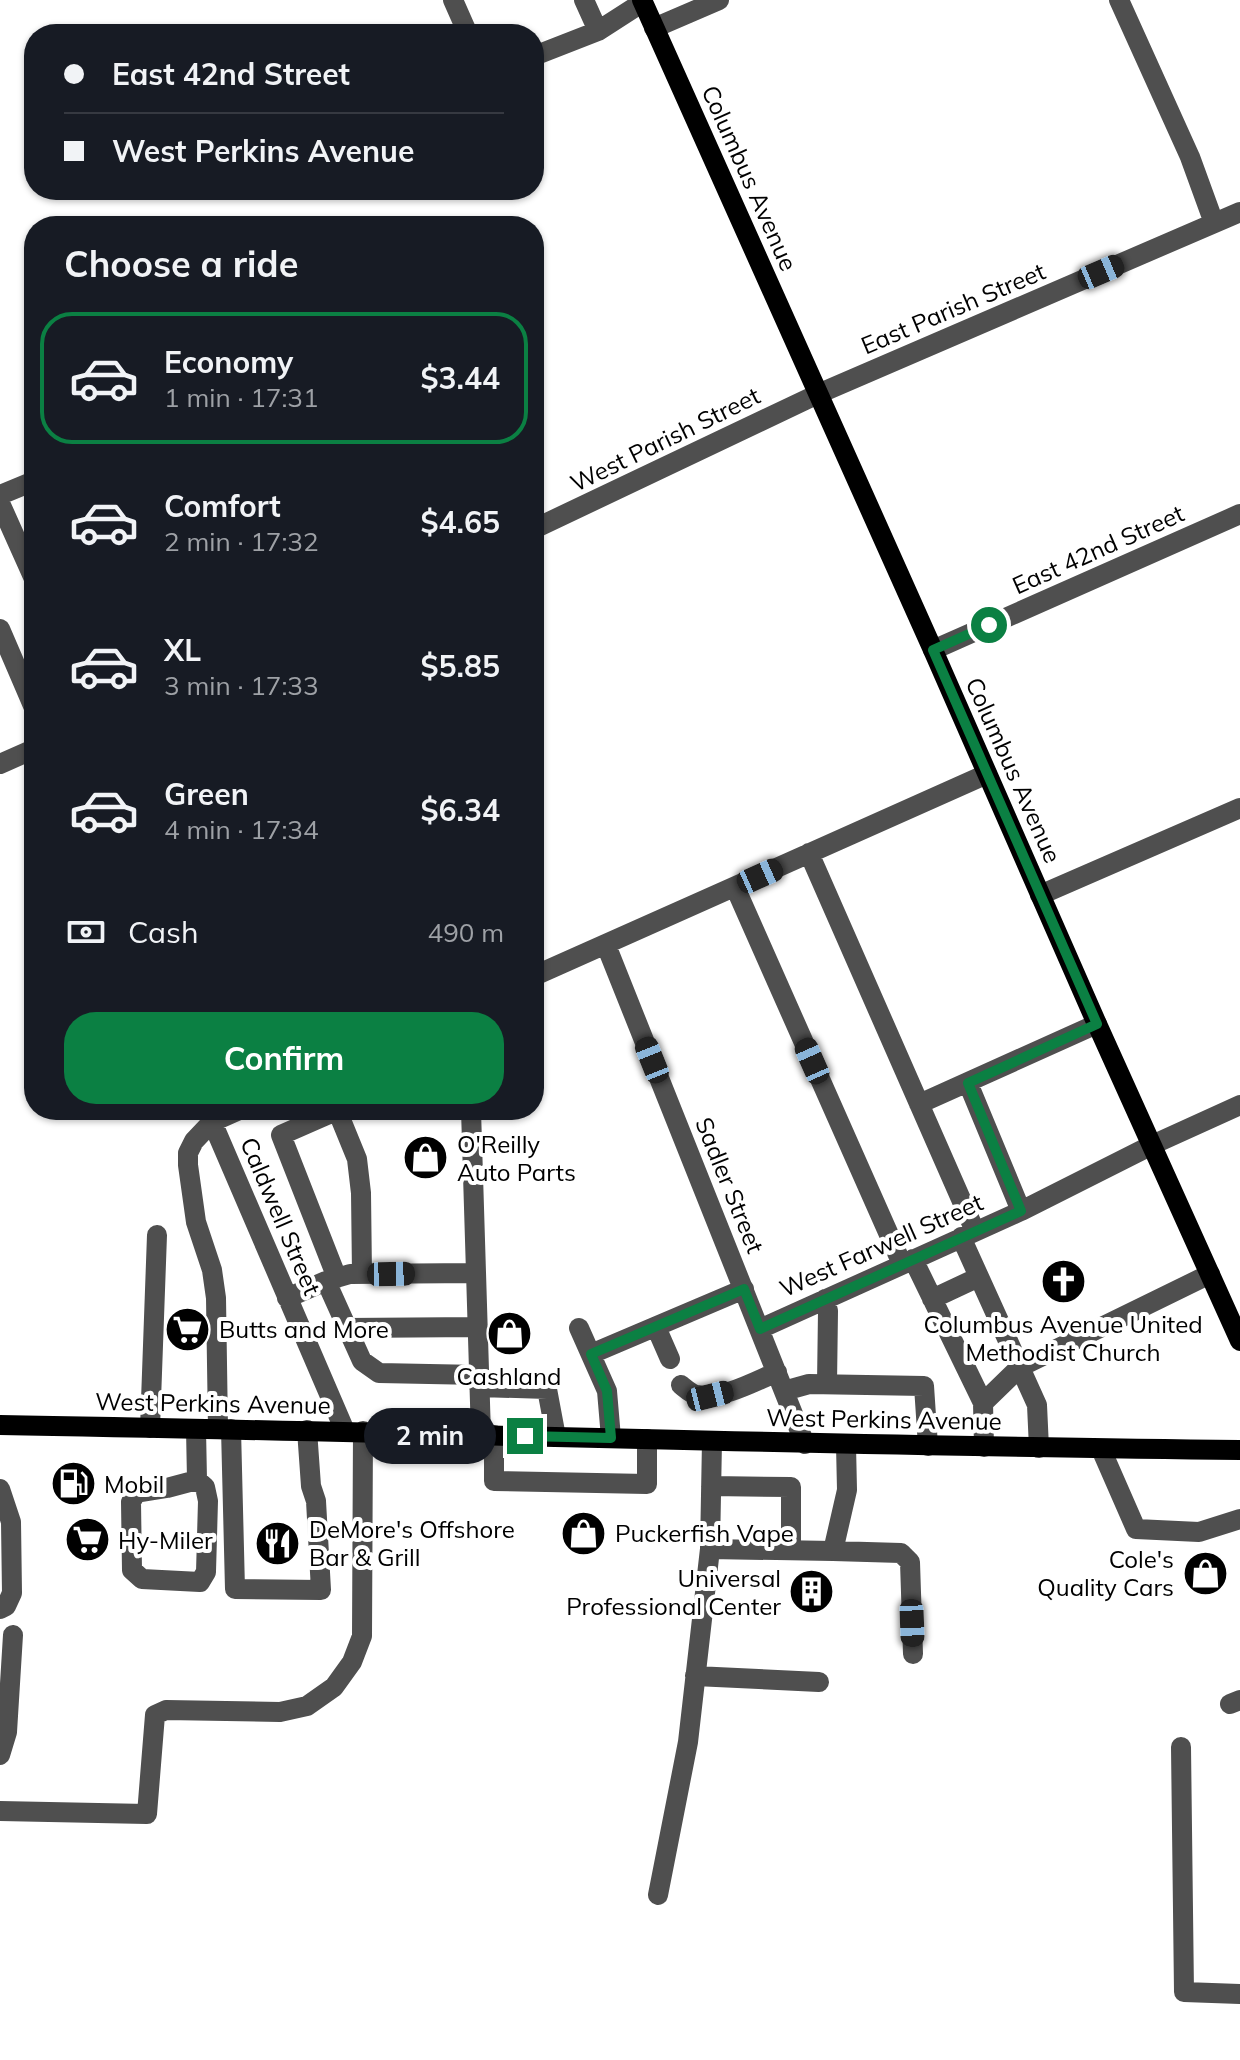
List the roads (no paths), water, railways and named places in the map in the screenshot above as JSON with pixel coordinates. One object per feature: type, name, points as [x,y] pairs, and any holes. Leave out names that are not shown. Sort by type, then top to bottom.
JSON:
[{"type":"main road","name":"Columbus Avenue","points":[[642,1],[1240,1341]]},
{"type":"main road","name":"West Perkins Avenue","points":[[0,1425],[846,1445],[1240,1450]]},
{"type":"street","points":[[453,0],[464,24]]},
{"type":"street","points":[[584,0],[598,31]]},
{"type":"street","points":[[654,28],[719,0]]},
{"type":"street","points":[[1119,0],[1190,157],[1214,223]]},
{"type":"street","points":[[544,52],[598,31],[642,1]]},
{"type":"street","name":"East Parish Street","points":[[818,394],[1240,212]]},
{"type":"street","name":"West Parish Street","points":[[544,524],[818,394]]},
{"type":"street","points":[[0,495],[24,485]]},
{"type":"street","points":[[0,503],[24,557]]},
{"type":"street","name":"East 42nd Street","points":[[933,650],[1240,514]]},
{"type":"street","points":[[0,629],[24,685]]},
{"type":"street","points":[[0,764],[24,753]]},
{"type":"street","points":[[544,972],[987,774]]},
{"type":"street","points":[[1040,895],[1240,808]]},
{"type":"street","points":[[809,853],[919,1104],[968,1234],[979,1277],[1037,1405],[1039,1448]]},
{"type":"street","points":[[735,887],[908,1262],[932,1299],[983,1403],[984,1447]]},
{"type":"street","name":"Sadler Street","points":[[606,945],[805,1444]]},
{"type":"street","points":[[919,1104],[1097,1024]]},
{"type":"street","points":[[968,1083],[1021,1211]]},
{"type":"street","name":"West Farwell Street","points":[[760,1329],[1021,1211],[1240,1105]]},
{"type":"street","points":[[207,1120],[188,1153],[188,1165],[196,1222],[212,1270],[216,1298],[235,1589],[321,1590],[316,1501],[311,1486],[307,1430]]},
{"type":"street","name":"Caldwell Street","points":[[212,1120],[287,1298],[354,1431]]},
{"type":"street","points":[[315,1120],[281,1135],[347,1328],[362,1361],[379,1373],[547,1389],[556,1437]]},
{"type":"street","points":[[342,1120],[357,1159],[361,1193],[362,1274]]},
{"type":"street","points":[[471,1120],[479,1381],[494,1481],[647,1484],[647,1439]]},
{"type":"street","points":[[150,1428],[157,1235]]},
{"type":"street","points":[[287,1298],[331,1279],[362,1274],[476,1273]]},
{"type":"street","points":[[983,1403],[1020,1367],[1210,1274]]},
{"type":"street","points":[[932,1299],[979,1277]]},
{"type":"street","points":[[591,1354],[744,1289]]},
{"type":"street","points":[[825,1299],[828,1311],[827,1384]]},
{"type":"street","points":[[347,1328],[478,1327]]},
{"type":"street","points":[[656,1327],[670,1359]]},
{"type":"street","points":[[579,1328],[607,1391],[611,1438]]},
{"type":"street","points":[[681,1385],[694,1395],[710,1396],[781,1381],[924,1386],[928,1446]]},
{"type":"street","points":[[196,1429],[197,1480],[205,1487],[208,1501],[206,1572],[200,1582],[142,1579],[132,1570],[131,1502],[136,1493],[197,1480]]},
{"type":"street","points":[[0,1811],[147,1814],[155,1715],[166,1710],[280,1712],[307,1706],[334,1687],[352,1662],[362,1636],[354,1431]]},
{"type":"street","points":[[658,1895],[688,1742],[710,1549],[712,1441]]},
{"type":"street","points":[[833,1551],[847,1490],[846,1445]]},
{"type":"street","points":[[1101,1449],[1136,1529],[1199,1532],[1240,1519]]},
{"type":"street","points":[[711,1486],[791,1487],[791,1550]]},
{"type":"street","points":[[0,1489],[11,1522],[12,1593],[6,1606],[0,1609]]},
{"type":"street","points":[[710,1549],[901,1553],[910,1562],[913,1654]]},
{"type":"street","points":[[0,1755],[7,1732],[13,1635]]},
{"type":"street","points":[[695,1676],[819,1682]]},
{"type":"street","points":[[1181,1747],[1184,1992],[1240,1994]]},
{"type":"place","name":"O'Reilly Auto Parts","points":[[426,1158]]},
{"type":"place","name":"Columbus Avenue United Methodist Church","points":[[1063,1282]]},
{"type":"place","name":"Butts and More","points":[[188,1329]]},
{"type":"place","name":"Cashland","points":[[509,1334]]},
{"type":"place","name":"Mobil","points":[[73,1484]]},
{"type":"place","name":"Puckerfish Vape","points":[[584,1533]]},
{"type":"place","name":"Hy-Miler","points":[[87,1540]]},
{"type":"place","name":"DeMore's Offshore Bar & Grill","points":[[278,1543]]},
{"type":"place","name":"Cole's Quality Cars","points":[[1205,1573]]},
{"type":"place","name":"Universal Professional Center","points":[[812,1592]]}]
